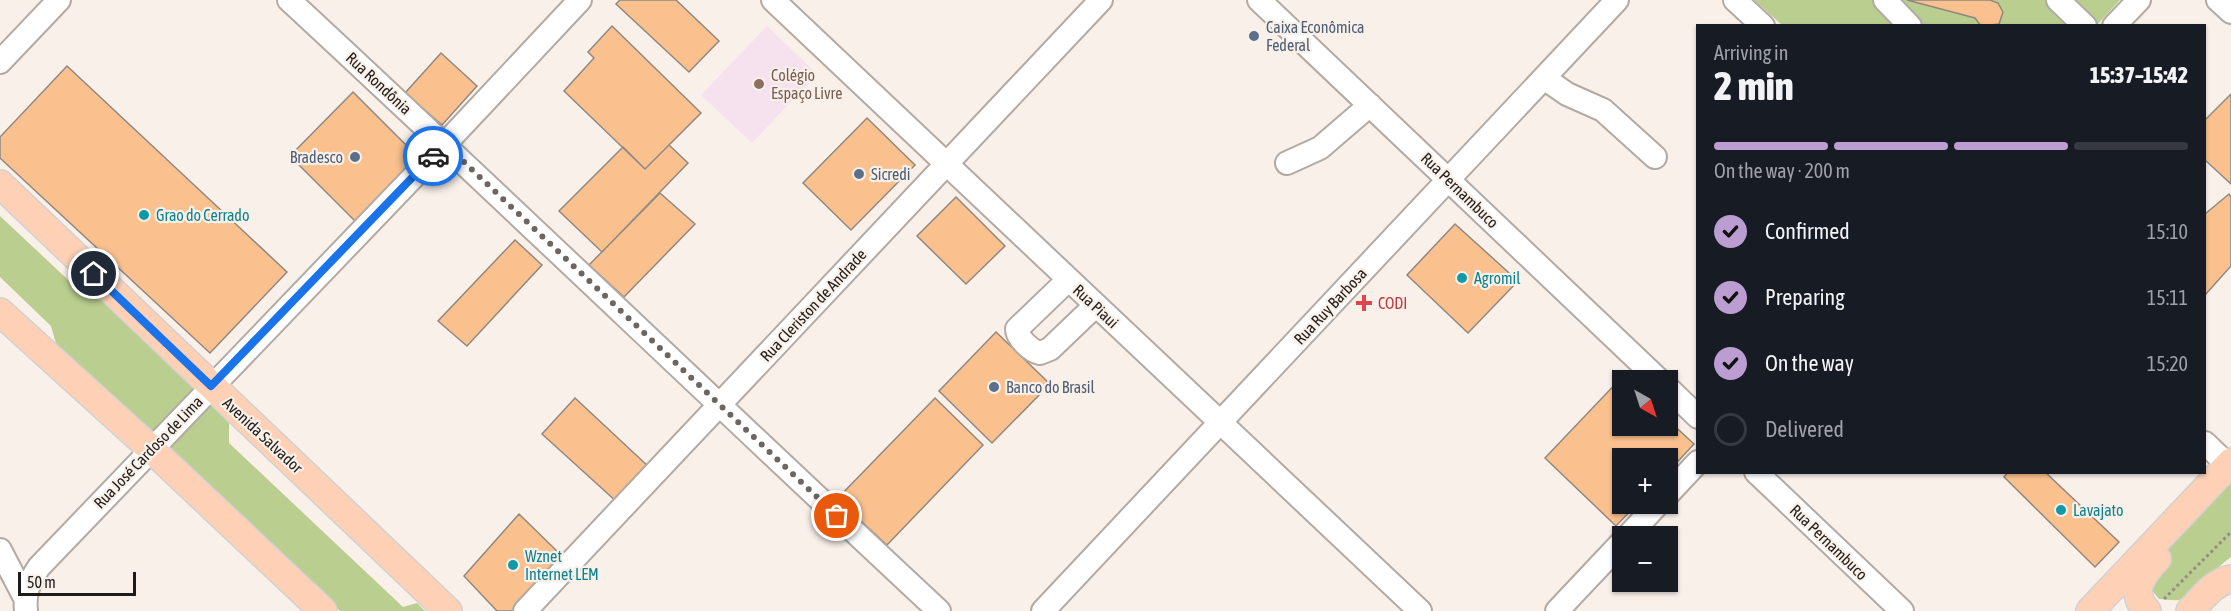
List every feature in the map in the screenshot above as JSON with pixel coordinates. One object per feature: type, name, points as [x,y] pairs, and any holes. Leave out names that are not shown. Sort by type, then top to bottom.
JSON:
[{"type":"main road","name":"Avenida Salvador","points":[[0,184],[448,611]]},
{"type":"main road","points":[[0,206],[52,253],[63,259],[77,259]]},
{"type":"main road","points":[[2,311],[323,611]]},
{"type":"main road","points":[[2090,611],[2230,465]]},
{"type":"main road","points":[[2154,607],[2138,596],[2138,583],[2170,541],[2173,524]]},
{"type":"main road","points":[[2190,611],[2213,587],[2223,580],[2231,579]]},
{"type":"main road","points":[[2208,611],[2231,586]]},
{"type":"street","points":[[0,62],[58,0]]},
{"type":"street","name":"Rua Rondônia","points":[[289,0],[445,144],[719,406],[939,611]]},
{"type":"street","name":"Rua José Cardoso de Lima","points":[[25,605],[29,581],[39,567],[580,0]]},
{"type":"street","name":"Rua Piaui","points":[[773,0],[1420,611]]},
{"type":"street","name":"Rua Cleriston de Andrade","points":[[525,611],[1101,0]]},
{"type":"street","name":"Rua Pernambuco","points":[[1259,0],[1649,370]]},
{"type":"street","name":"Rua Ruy Barbosa","points":[[1042,611],[1617,0]]},
{"type":"street","points":[[1736,0],[1761,24]]},
{"type":"street","points":[[1885,0],[1908,24]]},
{"type":"street","points":[[2058,0],[2083,24]]},
{"type":"street","points":[[2218,0],[2231,12]]},
{"type":"street","points":[[2116,24],[2130,3]]},
{"type":"street","points":[[1544,78],[1567,94],[1603,110],[1655,157]]},
{"type":"street","points":[[1287,163],[1320,148],[1370,105]]},
{"type":"street","points":[[1068,280],[1017,329],[1019,336],[1031,348],[1040,353],[1050,349],[1096,305]]},
{"type":"street","points":[[1678,398],[1696,415]]},
{"type":"street","points":[[2206,444],[2230,465]]},
{"type":"street","points":[[1678,483],[1696,464]]},
{"type":"street","name":"Rua Pernambuco","points":[[1758,474],[1902,611]]},
{"type":"street","points":[[1637,526],[1649,514]]},
{"type":"street","points":[[0,550],[25,605]]},
{"type":"street","points":[[1557,611],[1612,553]]},
{"type":"path","points":[[2154,607],[2231,532]]},
{"type":"shaded area","name":"Colégio Espaço Livre","points":[[767,26],[817,74],[752,143],[701,95]]},
{"type":"green space","points":[[1754,0],[2120,0],[2098,24],[1781,24]]},
{"type":"green space","points":[[0,216],[82,293],[103,301],[229,423],[229,443],[403,607],[417,603],[425,611],[340,611],[173,452],[57,347],[51,326],[0,277]]},
{"type":"green space","points":[[2231,474],[2231,557],[2187,597],[2179,600],[2159,599],[2150,588],[2151,569],[2191,517]]},
{"type":"building","points":[[620,0],[676,0],[719,41],[689,72],[616,4]]},
{"type":"building","points":[[1907,0],[1990,0],[1998,3],[2003,12],[1999,24],[1980,24],[1975,18]]},
{"type":"building","points":[[612,26],[701,113],[645,169],[564,91],[594,58],[588,52]]},
{"type":"building","points":[[441,53],[477,86],[442,125],[405,93]]},
{"type":"building","name":"Grao do Cerrado","points":[[67,66],[287,272],[210,353],[0,158],[0,137]]},
{"type":"building","name":"Bradesco","points":[[353,92],[420,159],[356,222],[290,156]]},
{"type":"building","points":[[2231,94],[2231,184],[2206,161],[2206,119]]},
{"type":"building","name":"Sicredi","points":[[867,118],[915,165],[851,230],[803,183]]},
{"type":"building","points":[[669,145],[688,163],[602,252],[559,211],[623,147],[645,169]]},
{"type":"building","points":[[660,193],[695,224],[624,297],[589,265]]},
{"type":"building","points":[[2229,194],[2231,197],[2231,266],[2206,294],[2206,213]]},
{"type":"building","points":[[956,197],[1005,246],[966,284],[917,236]]},
{"type":"building","name":"Agromil","points":[[1455,224],[1518,281],[1468,333],[1407,275]]},
{"type":"building","points":[[515,240],[542,265],[467,346],[438,321]]},
{"type":"building","name":"Banco do Brasil","points":[[996,332],[1050,384],[992,443],[939,391]]},
{"type":"building","points":[[1612,388],[1612,436],[1678,436],[1678,429],[1694,444],[1678,461],[1678,448],[1612,448],[1612,514],[1627,514],[1616,526],[1545,458]]},
{"type":"building","points":[[575,398],[650,468],[618,503],[542,434]]},
{"type":"building","points":[[935,398],[983,445],[887,545],[837,499]]},
{"type":"building","name":"Lavajato","points":[[2006,474],[2047,474],[2119,542],[2095,567],[2004,477]]},
{"type":"building","name":"Wznet Internet LEM","points":[[519,514],[560,554],[540,583],[512,611],[497,611],[464,576]]},
{"type":"way so far","points":[[433,156],[445,144],[837,516]]},
{"type":"place","name":"Caixa Econômica Federal","points":[[1254,36]]},
{"type":"place","name":"Colégio Espaço Livre","points":[[759,84]]},
{"type":"place","name":"Bradesco","points":[[355,157]]},
{"type":"place","name":"Sicredi","points":[[859,174]]},
{"type":"place","name":"Grao do Cerrado","points":[[144,215]]},
{"type":"place","name":"Agromil","points":[[1462,278]]},
{"type":"place","name":"CODI","points":[[1364,303]]},
{"type":"place","name":"Banco do Brasil","points":[[994,387]]},
{"type":"place","name":"Lavajato","points":[[2061,510]]},
{"type":"place","name":"Wznet Internet LEM","points":[[513,565]]},
{"type":"route","points":[[94,274],[211,386],[433,156]]}]
